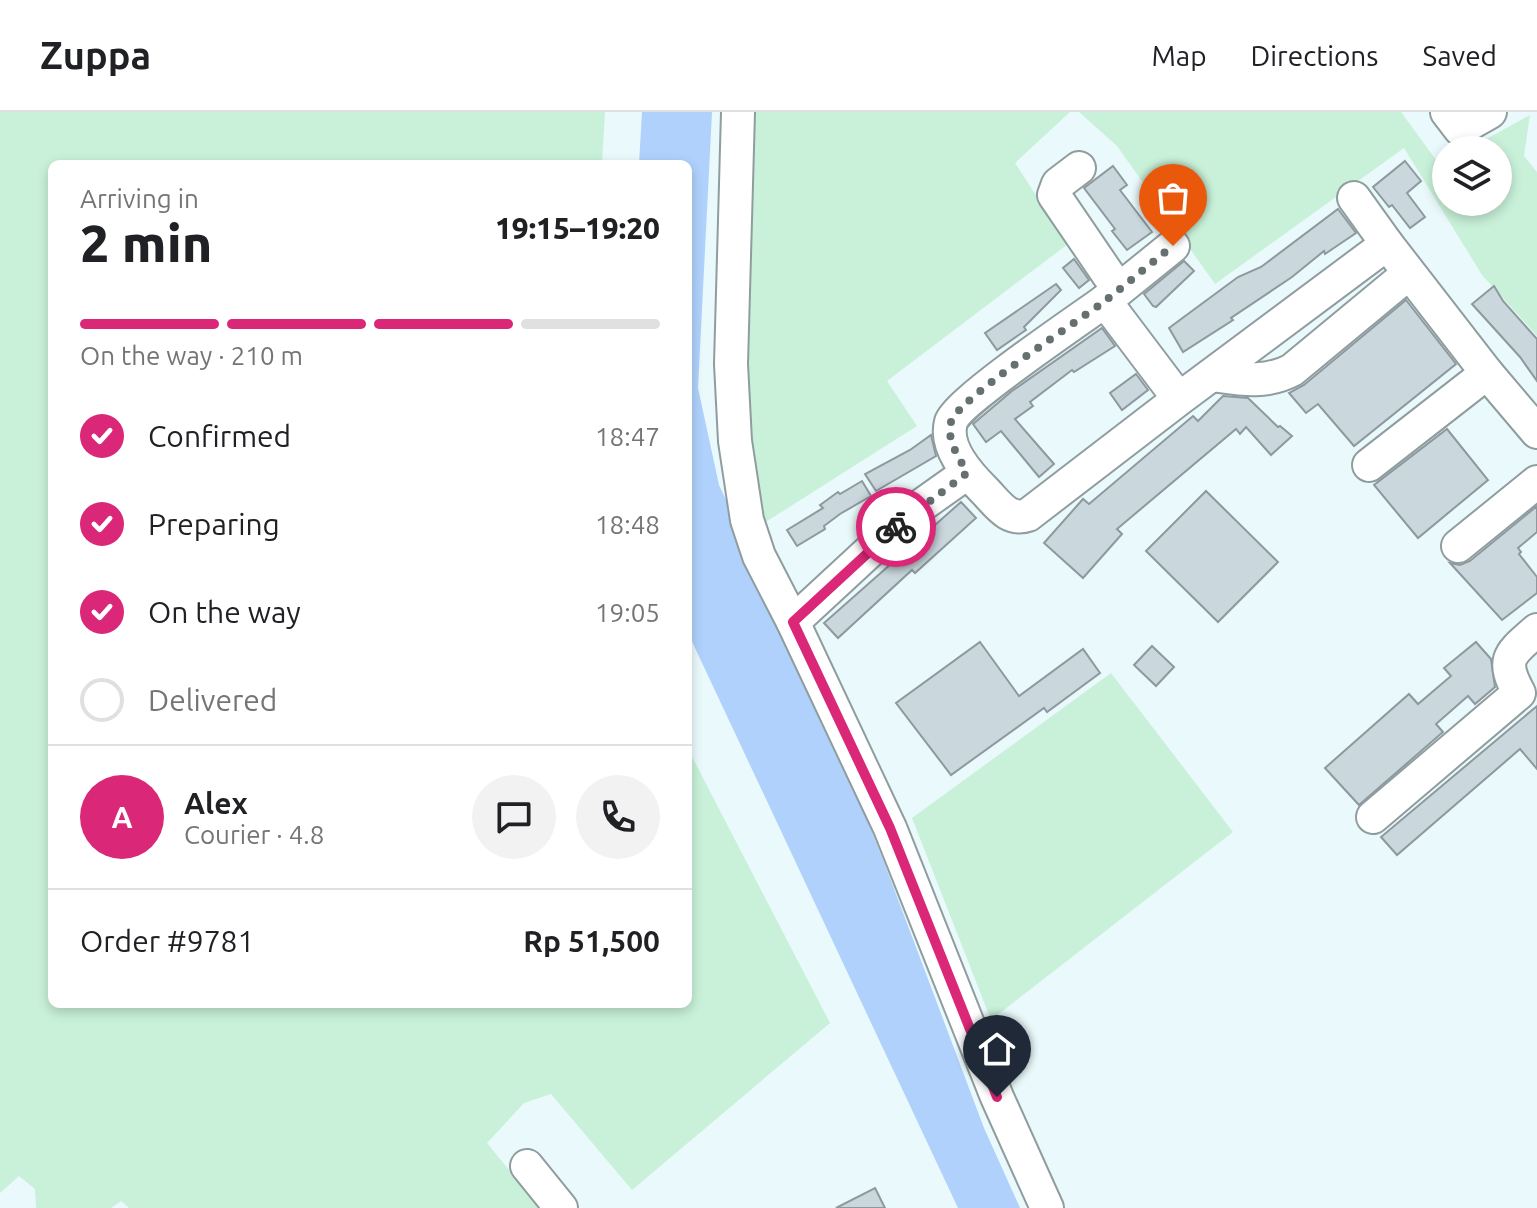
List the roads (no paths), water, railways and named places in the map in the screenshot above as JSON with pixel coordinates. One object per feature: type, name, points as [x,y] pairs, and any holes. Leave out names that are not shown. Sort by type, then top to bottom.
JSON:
[{"type":"street","points":[[738,112],[731,364],[735,441],[747,520],[759,556],[890,828],[997,1097],[1047,1208]]},
{"type":"street","points":[[1447,112],[1460,129],[1490,112]]},
{"type":"street","points":[[1079,168],[1058,184],[1054,195],[1111,295],[1179,399]]},
{"type":"street","points":[[1354,198],[1408,274],[1537,432]]},
{"type":"street","points":[[1173,246],[955,413],[950,431],[951,442],[967,473],[1006,513],[1021,517],[1034,511],[1387,244]]},
{"type":"street","points":[[1213,375],[1257,380],[1280,376],[1292,370],[1408,274]]},
{"type":"street","points":[[1369,465],[1487,373]]},
{"type":"street","points":[[793,622],[912,512],[967,473]]},
{"type":"street","points":[[1458,546],[1537,482]]},
{"type":"street","points":[[1373,817],[1528,700],[1509,675],[1510,657],[1537,630]]},
{"type":"street","points":[[527,1166],[561,1208]]},
{"type":"water","points":[[642,112],[712,112],[698,388],[719,485],[811,680],[884,862],[984,1128],[1020,1208],[958,1208],[692,642],[692,160],[639,160]]}]
